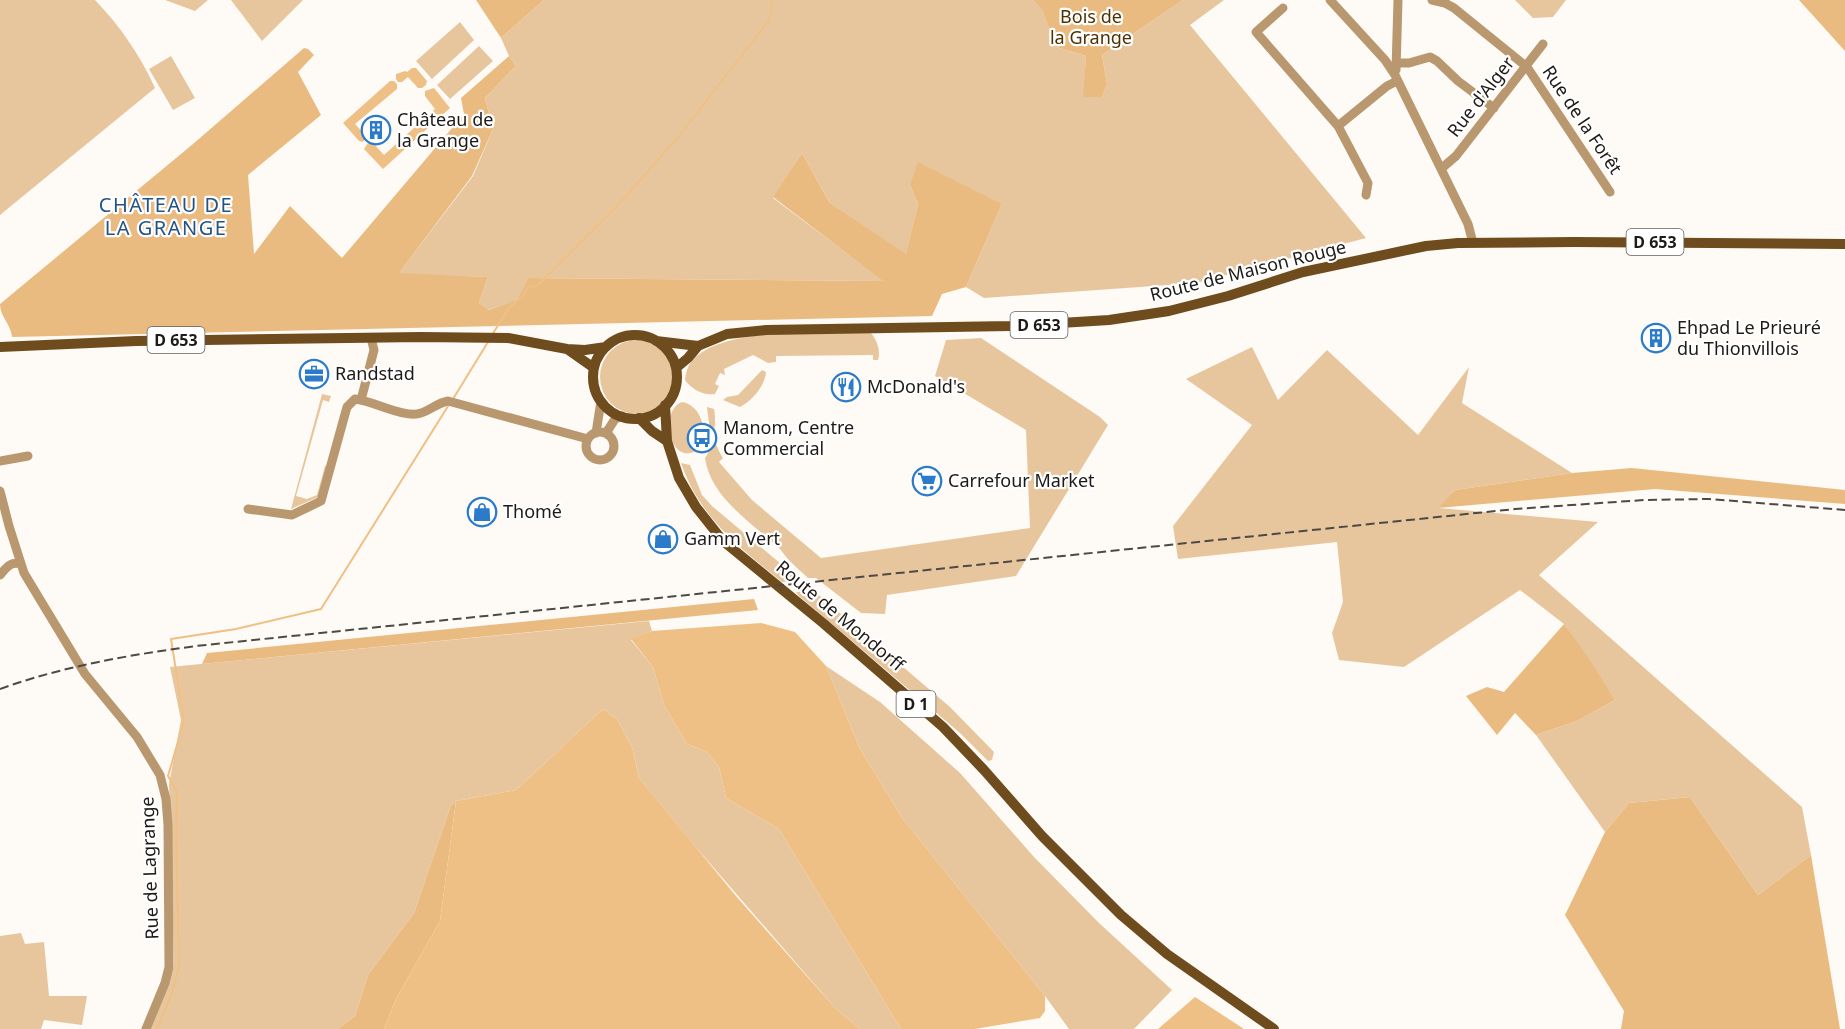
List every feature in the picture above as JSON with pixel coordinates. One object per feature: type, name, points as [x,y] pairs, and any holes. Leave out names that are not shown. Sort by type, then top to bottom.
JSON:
[{"type":"main road","name":"Route de Maison Rouge","points":[[698,346],[727,334],[766,330],[1011,326],[1109,320],[1218,299],[1303,272],[1426,246],[1473,243],[1845,244]]},
{"type":"main road","points":[[630,335],[648,337],[656,341],[672,357],[676,368],[675,389],[665,405],[649,416],[639,418],[622,416],[610,410],[601,401],[594,385],[594,368],[600,353],[613,341],[630,335]]},
{"type":"main road","name":"D 653","points":[[24,345],[136,341],[465,337],[508,338],[567,349]]},
{"type":"main road","points":[[0,339],[24,345]]},
{"type":"main road","points":[[656,341],[698,346]]},
{"type":"main road","points":[[0,347],[24,345]]},
{"type":"main road","points":[[676,368],[698,346]]},
{"type":"main road","points":[[567,349],[585,350],[606,347]]},
{"type":"main road","points":[[567,349],[594,368]]},
{"type":"main road","name":"D 1","points":[[665,405],[667,441]]},
{"type":"main road","points":[[639,418],[667,441]]},
{"type":"main road","name":"Route de Mondorff","points":[[667,441],[679,478],[696,507],[723,541],[943,727],[1050,844],[1121,915],[1167,954],[1274,1029]]},
{"type":"street","name":"Rue d'Alger","points":[[1330,0],[1385,60],[1396,78],[1442,168],[1468,224],[1473,243]]},
{"type":"street","points":[[1338,126],[1396,78],[1398,0]]},
{"type":"street","name":"Rue de la Forêt","points":[[1432,0],[1454,8],[1527,67],[1610,192]]},
{"type":"street","points":[[1283,8],[1256,32],[1338,126],[1368,183],[1366,195]]},
{"type":"street","name":"Rue d'Alger","points":[[1442,168],[1456,156],[1543,44]]},
{"type":"street","points":[[1397,63],[1409,63],[1430,57],[1494,108]]},
{"type":"street","points":[[248,509],[292,514],[321,501],[347,407],[358,400],[374,350],[371,338]]},
{"type":"street","points":[[358,400],[410,414],[421,413],[439,402],[448,401],[592,436],[608,435]]},
{"type":"street","points":[[601,401],[592,436],[586,446],[588,454],[594,459],[602,460],[609,457],[614,450],[608,430],[615,419],[622,416]]},
{"type":"street","points":[[0,461],[28,456]]},
{"type":"street","name":"Rue de Lagrange","points":[[0,491],[21,564],[80,665],[95,687],[137,737],[160,775],[166,799],[169,967],[165,983],[146,1029]]},
{"type":"street","points":[[0,575],[9,565],[21,564]]},
{"type":"shaded area","points":[[0,0],[95,0],[129,41],[155,88],[0,215]]},
{"type":"shaded area","points":[[165,0],[208,0],[195,11]]},
{"type":"shaded area","points":[[231,0],[303,0],[262,41]]},
{"type":"shaded area","points":[[544,0],[1033,0],[1042,8],[1056,47],[1086,56],[1084,97],[1102,97],[1107,84],[1102,55],[1183,0],[1224,0],[1190,25],[1366,238],[1196,283],[984,298],[966,287],[1002,204],[910,185],[918,204],[906,255],[829,202],[802,153],[773,198],[884,281],[528,278],[517,301],[487,310],[479,303],[488,277],[398,274],[473,176],[493,129],[485,98],[516,66],[501,38]]},
{"type":"shaded area","points":[[1515,0],[1566,0],[1553,17],[1533,18]]},
{"type":"shaded area","points":[[460,22],[474,40],[432,79],[416,61]]},
{"type":"shaded area","points":[[479,46],[493,61],[450,99],[437,85]]},
{"type":"shaded area","points":[[171,56],[195,98],[173,110],[149,69]]},
{"type":"shaded area","points":[[416,68],[427,81],[422,88],[418,88],[408,77],[402,82],[396,79],[396,74],[407,72]]},
{"type":"shaded area","points":[[390,81],[397,84],[397,89],[355,124],[366,136],[363,142],[359,141],[343,123]]},
{"type":"shaded area","points":[[434,88],[450,108],[383,169],[364,149],[368,143],[372,142],[384,155],[435,109],[425,96],[425,91]]},
{"type":"shaded area","points":[[871,333],[878,346],[878,360],[873,360],[873,355],[776,356],[776,362],[768,363],[753,355],[724,369],[725,375],[720,373],[715,384],[719,386],[715,394],[698,391],[685,380],[690,363],[694,359],[709,348],[729,341],[778,334]]},
{"type":"shaded area","points":[[981,338],[1100,417],[1108,425],[1016,576],[887,595],[885,614],[861,613],[816,578],[808,578],[790,562],[778,547],[733,507],[708,472],[705,458],[712,447],[707,407],[714,409],[716,443],[723,458],[719,462],[752,500],[821,558],[1030,528],[1026,430],[935,376],[946,340]]},
{"type":"shaded area","points":[[637,340],[658,346],[668,356],[674,377],[668,398],[658,408],[637,414],[616,408],[606,398],[600,377],[606,356],[616,346]]},
{"type":"shaded area","points":[[1252,347],[1278,400],[1327,350],[1418,435],[1469,367],[1462,403],[1572,473],[1455,490],[1439,508],[1598,522],[1539,575],[1802,807],[1811,855],[1758,895],[1690,797],[1629,803],[1605,832],[1536,735],[1577,721],[1615,700],[1564,624],[1520,590],[1404,667],[1339,660],[1332,633],[1343,602],[1337,542],[1178,559],[1173,526],[1252,425],[1186,379]]},
{"type":"shaded area","points":[[762,370],[766,372],[763,383],[749,401],[740,407],[723,400],[738,395]]},
{"type":"shaded area","points":[[322,394],[331,396],[329,402],[323,400],[296,496],[307,499],[317,495],[325,466],[327,466],[318,497],[291,509]]},
{"type":"shaded area","points":[[682,402],[689,404],[699,414],[703,428],[702,443],[699,449],[689,453],[681,451],[675,445],[669,426],[670,416],[675,407]]},
{"type":"shaded area","points":[[681,463],[690,465],[702,495],[712,506],[800,580],[782,582],[722,530],[699,500]]},
{"type":"shaded area","points":[[814,591],[950,707],[994,752],[992,760],[988,761],[960,733],[796,592]]},
{"type":"shaded area","points":[[649,621],[652,631],[631,640],[653,667],[664,705],[687,744],[707,752],[719,767],[726,798],[779,829],[901,1029],[860,1029],[835,1008],[639,778],[632,747],[617,719],[603,709],[516,790],[456,801],[451,805],[414,913],[368,975],[355,1016],[338,1029],[150,1029],[174,966],[169,784],[181,720],[170,667]]},
{"type":"shaded area","points":[[761,623],[795,632],[826,666],[860,749],[903,819],[1045,996],[1045,1011],[1040,1018],[975,1029],[901,1029],[779,829],[726,798],[719,767],[707,752],[687,744],[664,705],[653,667],[631,639],[652,631]]},
{"type":"shaded area","points":[[826,666],[880,702],[960,773],[1034,857],[1099,923],[1172,990],[1134,1029],[1069,1029],[903,819],[860,749]]},
{"type":"shaded area","points":[[603,709],[617,719],[632,747],[639,778],[736,896],[835,1008],[860,1029],[384,1029],[396,999],[440,921],[456,801],[516,790]]},
{"type":"shaded area","points":[[21,933],[25,944],[44,942],[49,996],[87,996],[82,1025],[44,1020],[41,1029],[0,1029],[0,936]]},
{"type":"shaded area","points":[[1195,997],[1244,1029],[1158,1029]]},
{"type":"green space","points":[[476,0],[544,0],[501,38]]},
{"type":"green space","name":"Bois de la Grange","points":[[1033,0],[1183,0],[1102,55],[1107,84],[1102,97],[1083,97],[1086,56],[1056,47],[1042,9]]},
{"type":"green space","points":[[1799,0],[1845,0],[1845,51]]},
{"type":"green space","points":[[304,48],[314,55],[298,72],[321,115],[248,175],[254,254],[290,206],[342,258],[464,114],[461,98],[509,56],[516,66],[485,98],[493,129],[472,176],[399,273],[488,277],[479,303],[488,310],[517,300],[528,278],[883,281],[773,197],[802,153],[829,202],[906,254],[918,204],[910,185],[918,162],[1002,204],[966,287],[942,294],[932,316],[12,337],[0,304],[193,144]]},
{"type":"green space","points":[[1632,468],[1845,490],[1845,504],[1655,489],[1438,508],[1455,490],[1572,473]]},
{"type":"green space","points":[[754,599],[758,610],[202,664],[207,653]]},
{"type":"green space","points":[[1564,624],[1615,700],[1577,721],[1536,735],[1515,713],[1497,735],[1466,696],[1487,687],[1504,692]]},
{"type":"green space","points":[[1690,797],[1758,895],[1811,855],[1840,1029],[1621,1029],[1624,1011],[1565,915],[1605,832],[1629,803]]},
{"type":"green space","points":[[456,801],[440,921],[396,999],[384,1029],[338,1029],[355,1016],[368,975],[414,913],[451,805]]},
{"type":"waterway","points":[[492,335],[509,308],[524,295],[528,287],[537,286],[621,202],[679,136],[770,19],[772,0]]},
{"type":"waterway","points":[[453,399],[488,342]]},
{"type":"waterway","points":[[157,1029],[171,996],[179,966],[177,792],[168,776],[184,721],[171,639],[236,629],[321,609],[450,403]]},
{"type":"railway","points":[[0,689],[97,662],[196,646],[1515,509],[1644,500],[1709,499],[1845,510]]},
{"type":"place","name":"Château de la Grange","points":[[376,130]]},
{"type":"place","name":"Ehpad Le Prieuré du Thionvillois","points":[[1656,338]]},
{"type":"place","name":"Randstad","points":[[314,374]]},
{"type":"place","name":"McDonald's","points":[[846,387]]},
{"type":"place","name":"Manom, Centre Commercial","points":[[702,438]]},
{"type":"place","name":"Carrefour Market","points":[[927,481]]},
{"type":"place","name":"Thomé","points":[[482,512]]},
{"type":"place","name":"Gamm Vert","points":[[663,539]]},
{"type":"district","name":"CHÂTEAU DE LA GRANGE","points":[[166,216]]}]
